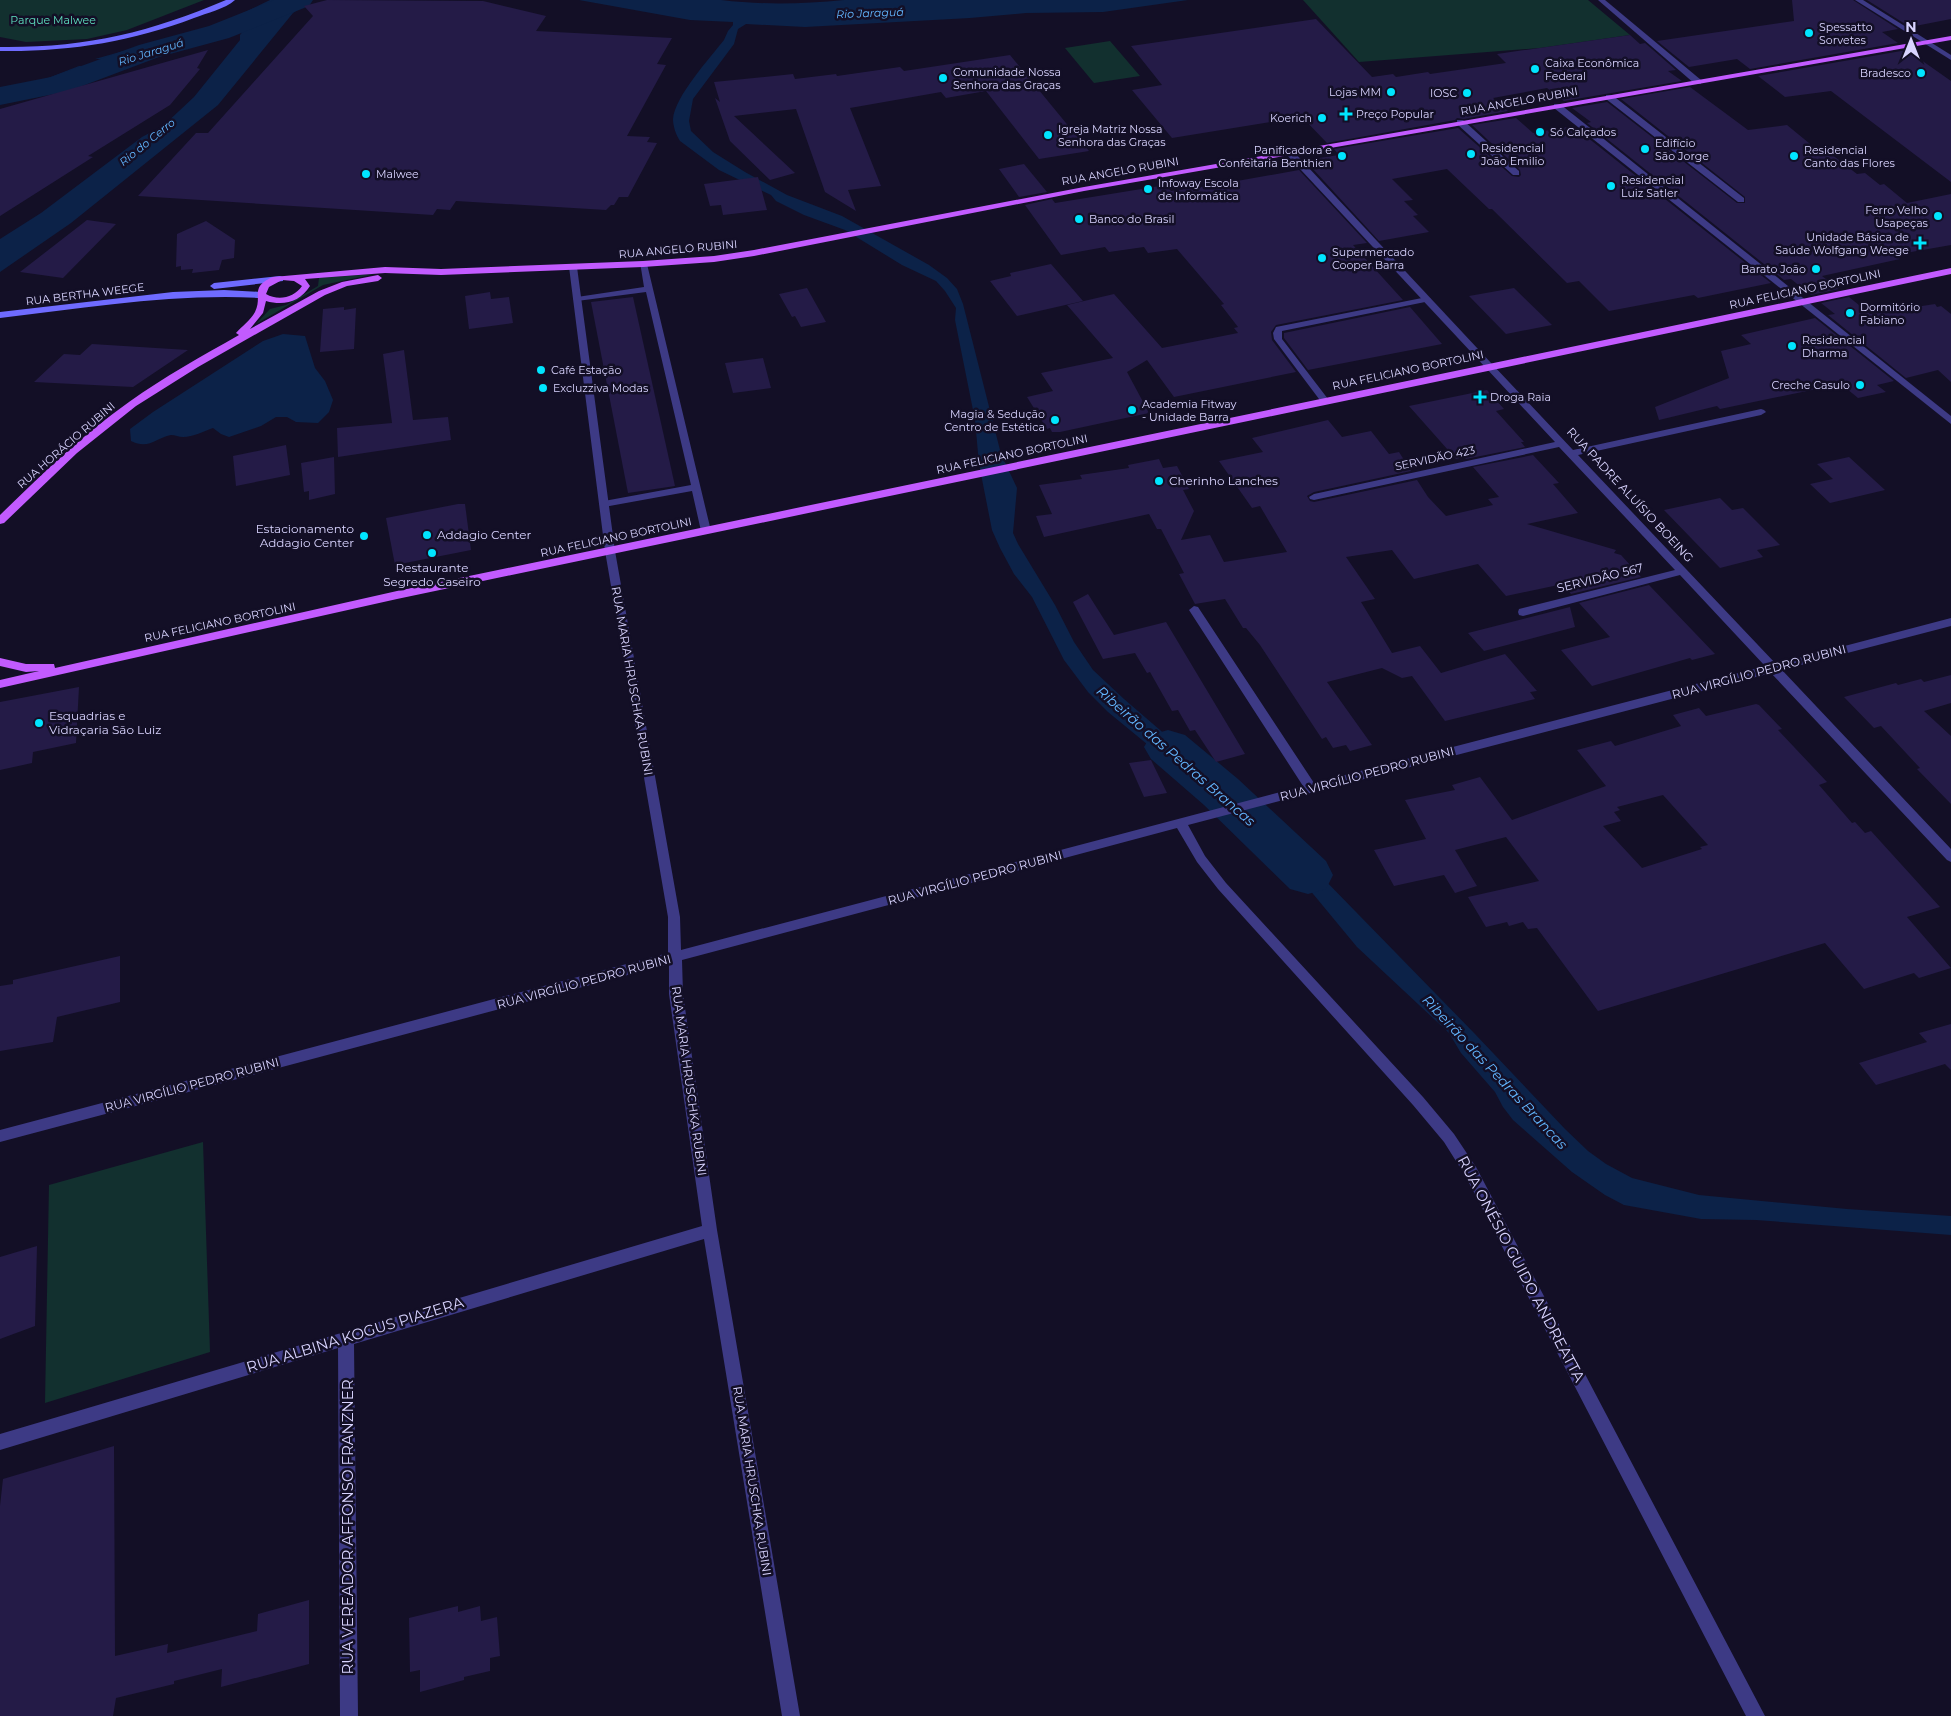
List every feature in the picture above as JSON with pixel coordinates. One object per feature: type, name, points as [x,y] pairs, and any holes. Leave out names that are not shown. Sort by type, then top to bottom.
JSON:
[{"type":"main road","points":[[0,49],[59,49],[128,38],[181,22],[232,0]]},
{"type":"main road","name":"RUA ANGELO RUBINI","points":[[284,278],[385,270],[423,272],[573,267],[714,259],[1460,122],[1951,38]]},
{"type":"main road","name":"RUA FELICIANO BORTOLINI","points":[[0,684],[407,593],[1951,271]]},
{"type":"main road","name":"RUA HORÁCIO RUBINI","points":[[0,521],[100,429],[152,391],[228,345],[334,288],[360,281],[423,272]]},
{"type":"main road","points":[[284,278],[298,279],[305,283],[306,286],[302,293],[283,300],[270,300],[261,295],[263,287],[284,278]]},
{"type":"main road","name":"RUA BERTHA WEEGE","points":[[173,295],[212,287],[284,278]]},
{"type":"main road","name":"RUA BERTHA WEEGE","points":[[0,315],[173,295],[224,293],[261,295]]},
{"type":"main road","name":"RUA HORÁCIO RUBINI","points":[[228,345],[245,330],[257,315],[262,304],[261,295]]},
{"type":"main road","name":"RUA FELICIANO BORTOLINI","points":[[0,662],[26,668],[80,666]]},
{"type":"street","points":[[1601,0],[1698,82]]},
{"type":"street","points":[[1858,0],[1951,58]]},
{"type":"street","points":[[1609,97],[1741,200]]},
{"type":"street","points":[[1557,106],[1805,302],[1951,421]]},
{"type":"street","points":[[1460,122],[1516,173]]},
{"type":"street","name":"RUA PADRE ALUÍSIO BOEING","points":[[1290,153],[1951,857]]},
{"type":"street","name":"RUA MARIA HRUSCHKA RUBINI","points":[[573,267],[610,551],[674,917],[676,994],[710,1230],[791,1716]]},
{"type":"street","points":[[1571,453],[1761,412]]},
{"type":"street","name":"SERVIDÃO 423","points":[[1314,497],[1562,443]]},
{"type":"street","name":"SERVIDÃO 567","points":[[1523,612],[1683,571]]},
{"type":"street","points":[[1194,610],[1311,788]]},
{"type":"street","name":"RUA VIRGÍLIO PEDRO RUBINI","points":[[0,1136],[1219,814],[1311,788],[1951,622]]},
{"type":"street","name":"RUA ONÉSIO GUIDO ANDREATTA","points":[[1180,823],[1201,859],[1222,886],[1418,1101],[1449,1138],[1471,1172],[1756,1716]]},
{"type":"street","name":"RUA ALBINA KOGUS PIAZERA","points":[[0,1442],[710,1230]]},
{"type":"street","name":"RUA VEREADOR AFFONSO FRANZNER","points":[[346,1338],[349,1716]]},
{"type":"lane","points":[[643,264],[706,531]]},
{"type":"lane","points":[[577,299],[648,290]]},
{"type":"lane","points":[[1326,401],[1278,339],[1277,333],[1279,329],[1427,299]]},
{"type":"lane","points":[[604,504],[696,487]]},
{"type":"green space","name":"Parque Malwee","points":[[0,0],[204,0],[127,30],[87,39],[26,42],[0,37]]},
{"type":"green space","points":[[1303,0],[1588,0],[1630,35],[1540,48],[1359,62]]},
{"type":"green space","points":[[1110,41],[1140,76],[1094,83],[1065,48]]},
{"type":"green space","points":[[375,274],[323,285],[256,324],[270,309],[286,305],[318,286],[319,278]]},
{"type":"green space","points":[[203,1142],[210,1352],[45,1403],[49,1185]]},
{"type":"water","name":"Rio do Cerro","points":[[270,0],[312,0],[293,13],[218,105],[71,223],[0,272],[0,239],[41,213],[142,137],[163,126],[194,97],[240,40],[240,35],[243,31],[138,60],[95,59],[212,28]]},
{"type":"water","points":[[579,0],[721,0],[782,3],[844,0],[1188,0],[1103,12],[1026,13],[805,27],[746,24],[738,29],[734,44],[693,99],[689,121],[691,131],[713,152],[787,195],[842,216],[929,265],[947,278],[957,289],[963,304],[1001,454],[1017,488],[1013,533],[1018,544],[1055,605],[1074,642],[1093,670],[1189,755],[1233,788],[1209,795],[1108,712],[1088,692],[1064,660],[1032,597],[1014,574],[992,530],[979,464],[975,420],[955,320],[956,308],[945,291],[936,281],[902,265],[845,230],[804,215],[776,201],[771,195],[719,170],[680,141],[673,119],[675,110],[686,89],[724,40],[733,22],[690,20]]},
{"type":"water","points":[[79,66],[116,67],[97,72],[62,87],[0,103],[0,90],[48,78]]},
{"type":"water","points":[[283,334],[305,336],[315,368],[325,381],[333,400],[329,412],[318,423],[296,422],[287,417],[276,417],[261,426],[229,437],[213,428],[187,437],[165,436],[147,444],[131,441],[130,429],[153,412],[263,341]]},
{"type":"water","points":[[1268,825],[1317,872],[1565,1129],[1588,1151],[1606,1164],[1632,1178],[1699,1195],[1847,1209],[1951,1216],[1951,1235],[1756,1220],[1701,1219],[1624,1205],[1605,1195],[1572,1172],[1513,1120],[1495,1092],[1461,1053],[1449,1033],[1357,947],[1309,889],[1250,829]]},
{"type":"building","points":[[327,0],[483,1],[546,16],[536,31],[672,38],[657,64],[666,65],[627,136],[650,137],[647,142],[657,143],[628,197],[619,197],[614,205],[611,205],[606,210],[456,201],[450,210],[437,209],[433,215],[138,196],[196,133],[208,133],[313,16],[304,6]]},
{"type":"building","points":[[1792,0],[1853,0],[1898,29],[1882,32],[1898,43],[1750,69],[1737,59],[1689,67],[1657,41],[1794,21]]},
{"type":"building","points":[[1867,0],[1951,0],[1951,19],[1910,27]]},
{"type":"building","points":[[1316,19],[1372,77],[1393,74],[1396,77],[1428,72],[1430,74],[1506,63],[1497,54],[1630,35],[1640,44],[1645,43],[1676,70],[1668,71],[1682,81],[1564,101],[1547,88],[1493,98],[1508,111],[1464,119],[1457,118],[1455,120],[1327,143],[1302,117],[1172,138],[1132,90],[1162,85],[1131,46]]},
{"type":"building","points":[[208,50],[197,68],[200,69],[170,105],[88,156],[93,157],[0,216],[0,109]]},
{"type":"building","points":[[1907,50],[1951,81],[1951,182],[1831,91],[1785,97],[1758,76]]},
{"type":"building","points":[[1010,55],[1089,151],[1039,159],[986,91],[946,98],[941,92],[850,108],[881,186],[848,190],[856,211],[825,192],[796,109],[734,116],[795,173],[770,180],[730,141],[715,98],[720,102],[714,82],[793,74],[795,79],[836,74],[837,76],[900,67],[904,71]]},
{"type":"building","points":[[1690,87],[1748,130],[1787,125],[1815,148],[1822,147],[1857,174],[1865,173],[1880,185],[1884,184],[1907,203],[1951,194],[1951,245],[1894,255],[1900,259],[1822,276],[1839,289],[1811,295],[1791,279],[1784,280],[1587,123],[1591,122],[1572,108],[1607,102],[1737,203],[1745,203],[1745,197],[1621,99]]},
{"type":"building","points":[[1516,118],[1533,133],[1573,126],[1771,283],[1698,298],[1694,295],[1609,311],[1579,281],[1567,283],[1492,209],[1489,209],[1447,169],[1392,179],[1413,200],[1404,201],[1418,215],[1413,216],[1429,232],[1379,241],[1312,168],[1322,166],[1318,162],[1322,161],[1319,158],[1339,155],[1334,149],[1458,128],[1512,176],[1519,177],[1521,175],[1520,170],[1472,125]]},
{"type":"building","points":[[1024,164],[1047,192],[1019,197],[999,169]]},
{"type":"building","points":[[1299,170],[1367,243],[1353,245],[1403,300],[1276,325],[1271,332],[1272,340],[1296,372],[1174,397],[1147,360],[1127,372],[1149,413],[1060,432],[1052,432],[1050,428],[1047,429],[1027,397],[1053,391],[1041,373],[1113,358],[1067,305],[1114,294],[1162,348],[1238,333],[1234,328],[1238,327],[1221,305],[1224,304],[1177,249],[1148,253],[1144,247],[1109,252],[1105,247],[1061,255],[1025,205],[1052,199],[1055,203],[1166,185],[1171,191],[1238,182]]},
{"type":"building","points":[[758,177],[767,210],[723,215],[721,205],[710,206],[704,184]]},
{"type":"building","points":[[87,220],[116,224],[63,278],[20,272]]},
{"type":"building","points":[[206,221],[235,240],[234,258],[222,260],[219,270],[192,273],[193,269],[181,270],[181,266],[176,267],[177,234]]},
{"type":"building","points":[[1051,264],[1083,301],[1017,316],[990,281],[1011,276],[1010,273]]},
{"type":"building","points":[[807,288],[826,322],[801,327],[795,316],[792,317],[779,294]]},
{"type":"building","points":[[1514,288],[1552,325],[1506,334],[1469,296]]},
{"type":"building","points":[[490,292],[491,299],[509,297],[513,323],[469,329],[465,296]]},
{"type":"building","points":[[633,297],[675,486],[628,493],[591,302]]},
{"type":"building","points":[[1849,297],[1870,314],[1935,304],[1951,314],[1951,382],[1938,370],[1906,378],[1828,315],[1835,314],[1821,303]]},
{"type":"building","points":[[344,307],[344,310],[356,308],[354,349],[320,352],[323,309]]},
{"type":"building","points":[[1410,307],[1442,344],[1308,370],[1284,338],[1284,333]]},
{"type":"building","points":[[1815,318],[1894,381],[1877,385],[1886,392],[1858,398],[1841,384],[1720,409],[1717,406],[1659,420],[1655,407],[1729,378],[1721,351],[1751,344],[1741,335]]},
{"type":"building","points":[[92,344],[188,350],[133,387],[34,382],[64,354],[80,355]]},
{"type":"building","points":[[404,350],[413,420],[448,417],[451,440],[338,457],[337,428],[392,423],[383,354]]},
{"type":"building","points":[[763,358],[771,388],[733,393],[725,363]]},
{"type":"building","points":[[1487,390],[1504,409],[1496,411],[1524,442],[1521,442],[1525,447],[1466,459],[1464,457],[1456,459],[1409,406]]},
{"type":"building","points":[[1328,420],[1342,437],[1371,431],[1389,454],[1399,452],[1411,471],[1314,492],[1307,496],[1310,501],[1314,502],[1417,480],[1428,497],[1446,516],[1493,505],[1488,499],[1499,497],[1473,467],[1533,455],[1559,483],[1553,484],[1578,513],[1527,524],[1616,550],[1614,553],[1621,555],[1641,577],[1571,594],[1563,584],[1506,596],[1478,564],[1414,579],[1392,550],[1346,557],[1375,599],[1361,602],[1392,653],[1420,646],[1441,673],[1505,654],[1537,691],[1530,692],[1535,699],[1445,721],[1412,676],[1402,678],[1382,668],[1327,682],[1372,745],[1350,751],[1346,745],[1333,748],[1326,737],[1322,739],[1260,645],[1246,628],[1243,628],[1225,599],[1195,604],[1179,574],[1184,573],[1161,529],[1157,529],[1149,514],[1044,537],[1036,516],[1052,514],[1039,485],[1082,479],[1080,475],[1129,468],[1128,465],[1159,459],[1163,468],[1177,466],[1189,489],[1183,490],[1194,511],[1181,540],[1210,535],[1224,562],[1287,552],[1260,506],[1252,508],[1219,461],[1263,452],[1252,438]]},
{"type":"building","points":[[286,445],[290,475],[236,486],[233,456]]},
{"type":"building","points":[[334,457],[335,494],[309,500],[309,491],[304,492],[301,463]]},
{"type":"building","points":[[1849,457],[1885,490],[1830,503],[1810,484],[1833,479],[1817,464]]},
{"type":"building","points":[[1720,498],[1732,510],[1743,508],[1780,545],[1757,550],[1763,557],[1720,568],[1664,510]]},
{"type":"building","name":"Addagio Center","points":[[465,504],[471,550],[395,565],[386,518]]},
{"type":"building","points":[[1649,585],[1715,654],[1692,660],[1690,658],[1592,686],[1561,650],[1610,637],[1579,603]]},
{"type":"building","points":[[1088,594],[1114,635],[1166,622],[1245,754],[1216,762],[1195,730],[1190,731],[1178,710],[1172,711],[1150,672],[1147,673],[1135,653],[1103,659],[1073,602]]},
{"type":"building","points":[[1570,607],[1575,627],[1484,651],[1468,633]]},
{"type":"building","points":[[1951,675],[1951,703],[1924,711],[1951,736],[1951,804],[1917,769],[1920,768],[1881,726],[1874,728],[1844,697],[1896,683],[1898,685],[1921,679],[1924,682]]},
{"type":"building","name":"Esquadrias e Vidraçaria São Luiz","points":[[79,687],[76,743],[33,752],[32,763],[0,770],[0,702]]},
{"type":"building","points":[[1756,704],[1759,705],[1782,729],[1778,730],[1827,782],[1819,785],[1852,823],[1855,822],[1865,833],[1871,831],[1940,907],[1907,917],[1951,968],[1919,978],[1914,973],[1864,989],[1825,943],[1598,1011],[1537,928],[1528,929],[1523,922],[1509,926],[1507,922],[1486,927],[1468,897],[1539,881],[1506,837],[1455,850],[1477,886],[1455,893],[1444,875],[1394,886],[1374,850],[1426,839],[1405,800],[1455,790],[1452,785],[1480,777],[1512,820],[1606,786],[1577,750],[1611,741],[1615,746],[1681,726],[1673,715],[1699,708],[1706,716]],"holes":[[[1663,795],[1708,845],[1700,847],[1702,849],[1642,868],[1603,826],[1621,821],[1614,812],[1620,810],[1617,807]]]},
{"type":"building","points":[[1151,760],[1167,793],[1144,797],[1129,763]]},
{"type":"building","points":[[120,956],[120,1002],[57,1017],[53,1042],[0,1051],[0,986],[13,984],[13,980]]},
{"type":"building","points":[[1951,1024],[1951,1070],[1945,1064],[1876,1085],[1859,1063],[1927,1042],[1919,1033]]},
{"type":"building","points":[[37,1246],[35,1326],[0,1339],[0,1257]]},
{"type":"building","points":[[114,1446],[115,1656],[168,1644],[167,1653],[257,1631],[258,1614],[309,1600],[309,1664],[221,1687],[222,1669],[174,1681],[174,1684],[116,1698],[113,1716],[0,1716],[0,1506],[3,1479]]},
{"type":"building","points":[[458,1606],[458,1612],[480,1606],[481,1621],[497,1617],[500,1656],[490,1658],[490,1671],[464,1677],[464,1680],[420,1692],[420,1670],[410,1672],[409,1618]]},
{"type":"waterway","name":"Rio Jaraguá","points":[[0,96],[58,85],[149,51],[219,32],[299,0]]},
{"type":"waterway","name":"Ribeirão das Pedras Brancas","points":[[1168,747],[1221,792],[1308,875]]},
{"type":"place","name":"Spessatto Sorvetes","points":[[1809,33]]},
{"type":"place","name":"Caixa Econômica Federal","points":[[1535,69]]},
{"type":"place","name":"Bradesco","points":[[1921,73]]},
{"type":"place","name":"Comunidade Nossa Senhora das Graças","points":[[943,78]]},
{"type":"place","name":"Lojas MM","points":[[1391,92]]},
{"type":"place","name":"IOSC","points":[[1467,93]]},
{"type":"place","name":"Preço Popular","points":[[1346,114]]},
{"type":"place","name":"Koerich","points":[[1322,118]]},
{"type":"place","name":"Só Calçados","points":[[1540,132]]},
{"type":"place","name":"Igreja Matriz Nossa Senhora das Graças","points":[[1048,135]]},
{"type":"place","name":"Edifício São Jorge","points":[[1645,149]]},
{"type":"place","name":"Residencial João Emilio","points":[[1471,154]]},
{"type":"place","name":"Panificadora e Confeitaria Benthien","points":[[1342,156]]},
{"type":"place","name":"Residencial Canto das Flores","points":[[1794,156]]},
{"type":"place","name":"Malwee","points":[[366,174]]},
{"type":"place","name":"Residencial Luiz Satler","points":[[1611,186]]},
{"type":"place","name":"Infoway Escola de Informática","points":[[1148,189]]},
{"type":"place","name":"Ferro Velho Usapeças","points":[[1938,216]]},
{"type":"place","name":"Banco do Brasil","points":[[1079,219]]},
{"type":"place","name":"Unidade Básica de Saúde Wolfgang Weege","points":[[1920,243]]},
{"type":"place","name":"Supermercado Cooper Barra","points":[[1322,258]]},
{"type":"place","name":"Barato João","points":[[1816,269]]},
{"type":"place","name":"Dormitório Fabiano","points":[[1850,313]]},
{"type":"place","name":"Residencial Dharma","points":[[1792,346]]},
{"type":"place","name":"Café Estação","points":[[541,370]]},
{"type":"place","name":"Creche Casulo","points":[[1860,385]]},
{"type":"place","name":"Excluzziva Modas","points":[[543,388]]},
{"type":"place","name":"Droga Raia","points":[[1480,397]]},
{"type":"place","name":"Academia Fitway - Unidade Barra","points":[[1132,410]]},
{"type":"place","name":"Magia & Sedução Centro de Estética","points":[[1055,420]]},
{"type":"place","name":"Cherinho Lanches","points":[[1159,481]]},
{"type":"place","name":"Addagio Center","points":[[427,535]]},
{"type":"place","name":"Estacionamento Addagio Center","points":[[364,536]]},
{"type":"place","name":"Restaurante Segredo Caseiro","points":[[432,553]]},
{"type":"place","name":"Esquadrias e Vidraçaria São Luiz","points":[[39,723]]}]
